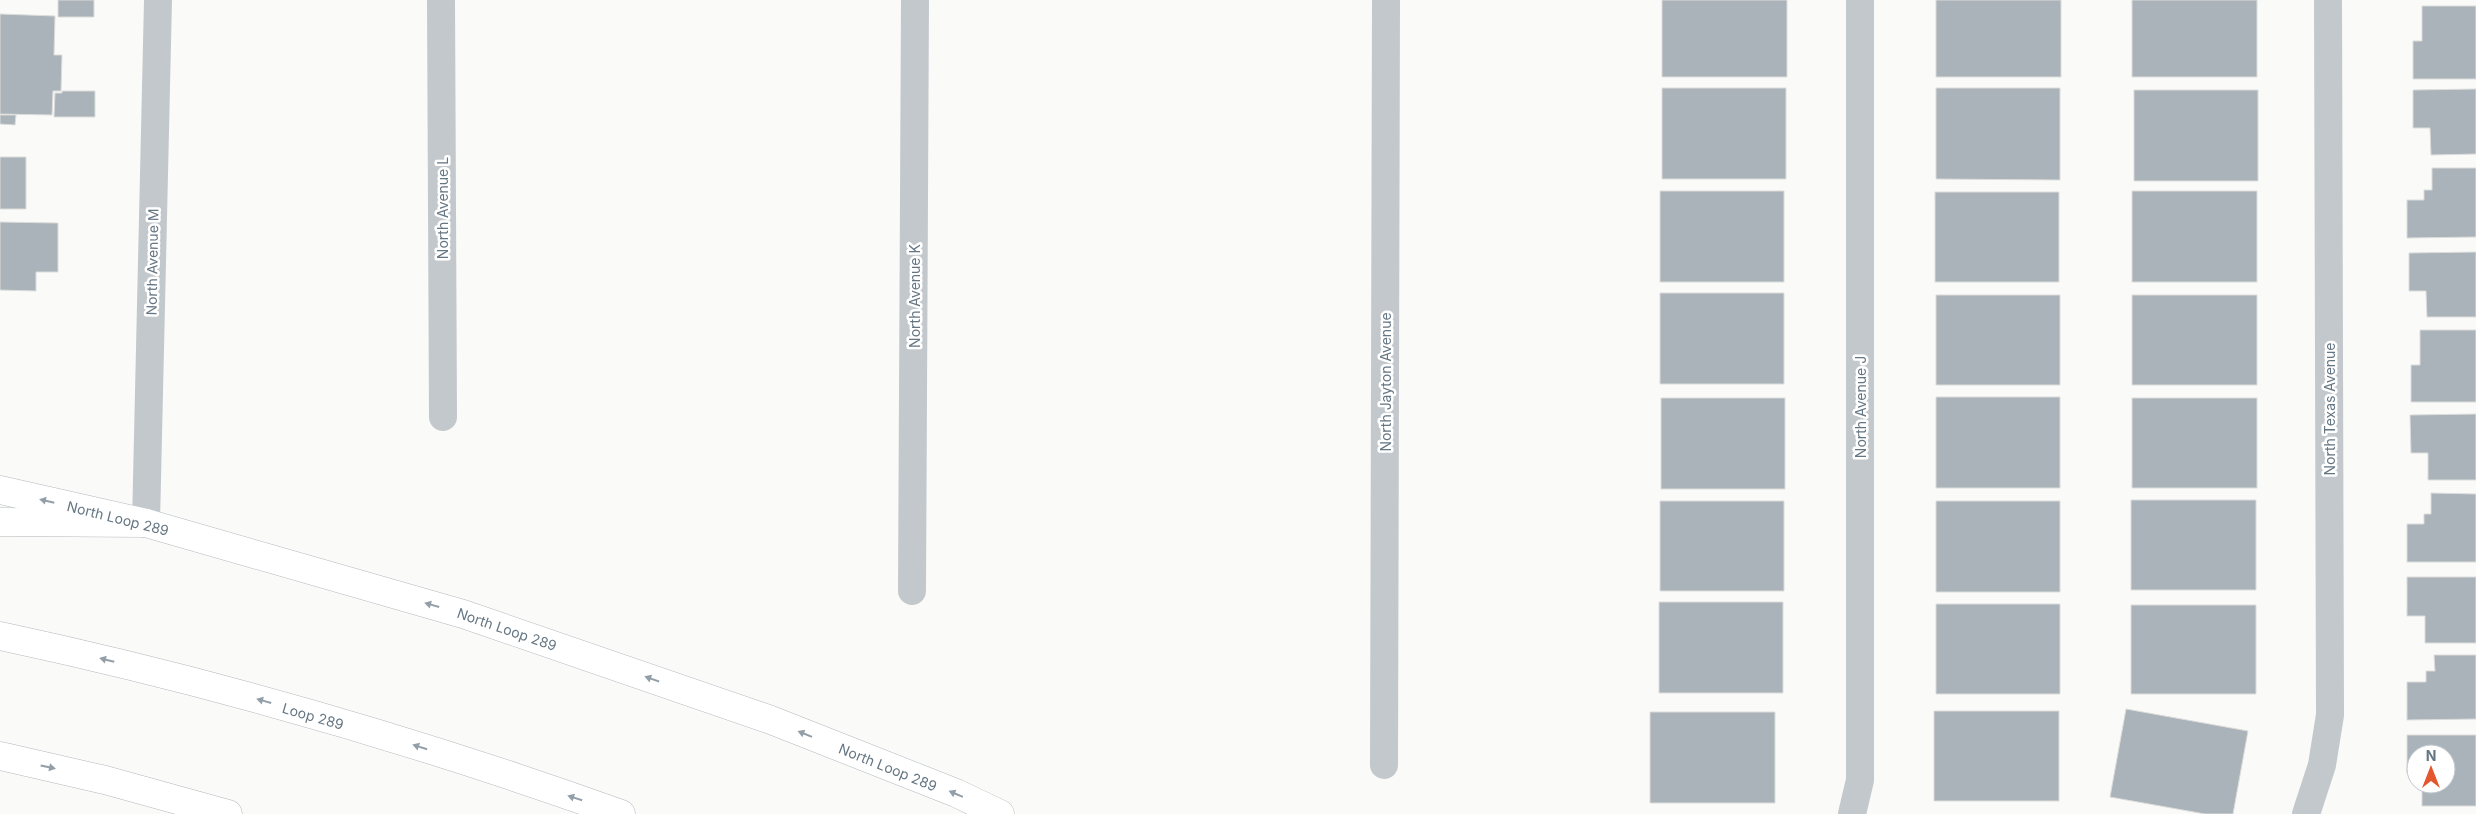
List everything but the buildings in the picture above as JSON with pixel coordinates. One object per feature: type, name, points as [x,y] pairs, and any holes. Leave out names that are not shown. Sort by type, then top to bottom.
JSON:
[{"type":"main road","name":"North Loop 289","points":[[0,490],[146,523],[463,614],[771,720],[956,793],[1000,814]]},
{"type":"main road","points":[[0,522],[146,523]]},
{"type":"main road","name":"Loop 289","points":[[0,636],[104,658],[227,690],[400,741],[621,814]]},
{"type":"main road","points":[[0,756],[105,780],[228,814]]},
{"type":"street","name":"North Avenue M","points":[[146,523],[158,0]]},
{"type":"street","name":"North Avenue L","points":[[441,0],[443,416]]},
{"type":"street","name":"North Avenue K","points":[[912,591],[915,0]]},
{"type":"street","name":"North Jayton Avenue","points":[[1384,765],[1386,0]]},
{"type":"street","name":"North Avenue J","points":[[1852,814],[1860,780],[1860,0]]},
{"type":"street","name":"North Texas Avenue","points":[[2306,814],[2322,765],[2330,715],[2328,0]]}]
